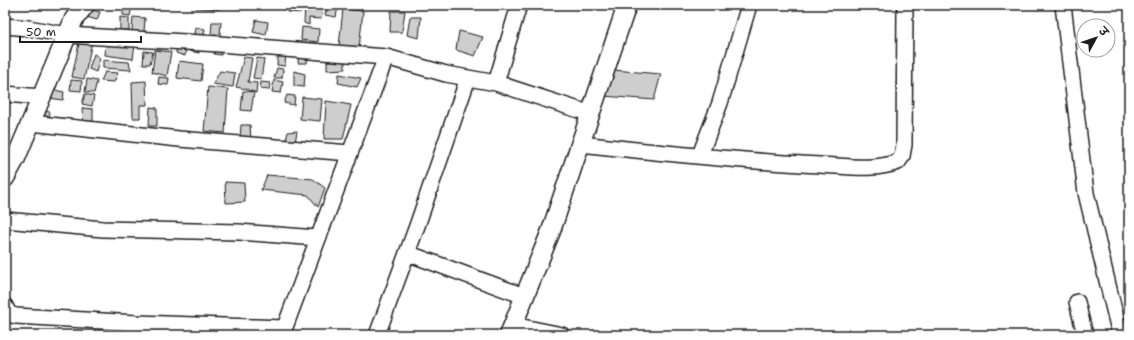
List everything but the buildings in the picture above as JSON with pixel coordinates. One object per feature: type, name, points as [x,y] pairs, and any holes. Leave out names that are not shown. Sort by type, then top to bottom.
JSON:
[{"type":"street","points":[[5,178],[11,158],[31,123],[74,19],[85,5]]},
{"type":"street","points":[[496,83],[519,5]]},
{"type":"street","points":[[562,335],[511,330],[551,231],[627,5]]},
{"type":"street","points":[[700,155],[720,103],[750,5]]},
{"type":"street","points":[[581,144],[793,164],[878,167],[898,162],[902,156],[904,145],[905,5]]},
{"type":"street","points":[[1063,5],[1086,193],[1120,335]]},
{"type":"street","points":[[5,26],[28,28],[67,35],[219,44],[386,57],[446,74],[496,83],[591,114]]},
{"type":"street","points":[[5,306],[9,314],[16,316],[283,332],[386,57]]},
{"type":"street","points":[[377,335],[468,78]]},
{"type":"street","points":[[5,94],[41,97]]},
{"type":"street","points":[[31,123],[179,139],[350,153]]},
{"type":"street","points":[[5,220],[103,229],[239,232],[317,238]]},
{"type":"street","points":[[407,253],[524,296]]},
{"type":"street","points":[[1077,302],[1085,335]]}]
